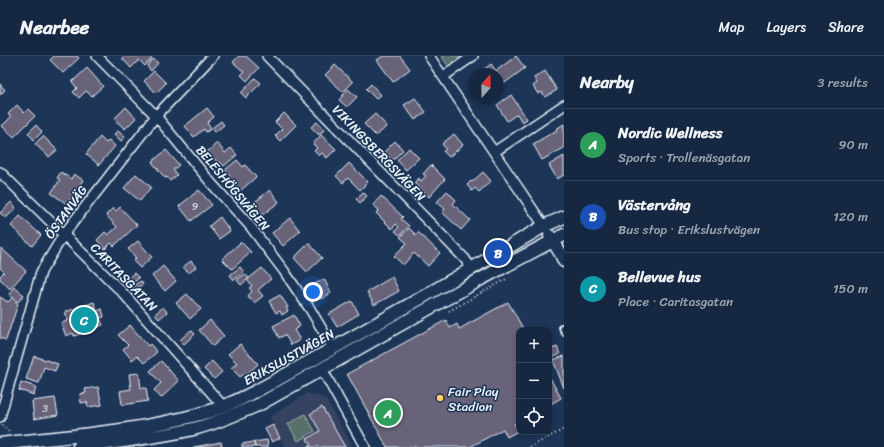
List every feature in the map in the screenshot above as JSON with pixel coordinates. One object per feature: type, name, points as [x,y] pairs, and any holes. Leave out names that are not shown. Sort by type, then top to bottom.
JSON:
[{"type":"street","name":"BELESHÖGSVÄGEN","points":[[97,56],[156,116],[212,184],[250,226],[310,309],[333,348]]},
{"type":"street","name":"ÖSTANVÄG","points":[[0,417],[41,272],[64,234],[156,116],[213,56]]},
{"type":"street","name":"VIKINGSBERGSVÄGEN","points":[[267,56],[461,255],[472,269]]},
{"type":"street","points":[[429,56],[444,76],[544,226],[559,238],[564,261]]},
{"type":"street","points":[[444,76],[473,56]]},
{"type":"street","points":[[494,152],[564,105]]},
{"type":"street","name":"CARITASGATAN","points":[[0,172],[123,293],[223,406]]},
{"type":"street","name":"ERIKSLUSTVÄGEN","points":[[0,444],[126,429],[200,414],[223,406],[251,394],[472,269],[544,226],[564,217]]},
{"type":"street","name":"ERIKSLUSTVÄGEN","points":[[79,447],[115,444],[166,435],[228,418],[260,404],[481,279],[559,238]]},
{"type":"street","points":[[322,369],[365,447]]},
{"type":"lane","points":[[564,327],[562,327],[564,332]]},
{"type":"path","points":[[0,422],[13,435]]},
{"type":"path","points":[[530,447],[564,428]]},
{"type":"shaded area","points":[[307,393],[325,398],[353,447],[285,447],[270,417]]},
{"type":"green space","points":[[441,56],[463,56],[448,66]]},
{"type":"green space","points":[[305,414],[315,431],[298,441],[288,424]]},
{"type":"building","points":[[54,56],[77,56],[79,58],[63,73],[50,60]]},
{"type":"building","points":[[124,56],[150,56],[152,58],[145,66],[139,60],[131,68],[122,58]]},
{"type":"building","points":[[239,56],[246,56],[259,68],[247,81],[241,75],[244,72],[233,62]]},
{"type":"building","points":[[383,56],[400,56],[410,69],[393,82],[377,60]]},
{"type":"building","points":[[516,56],[525,68],[504,84],[504,68],[500,68]]},
{"type":"building","points":[[153,59],[158,63],[151,71],[147,66]]},
{"type":"building","points":[[491,64],[494,68],[486,68]]},
{"type":"building","points":[[335,65],[353,82],[343,92],[325,75]]},
{"type":"building","points":[[87,68],[103,86],[92,96],[86,91],[79,98],[73,92],[77,88],[72,82]]},
{"type":"building","points":[[154,71],[166,83],[156,93],[144,81]]},
{"type":"building","points":[[545,71],[557,90],[545,97],[542,92],[538,94],[533,86],[537,83],[534,78]]},
{"type":"building","points":[[255,78],[261,83],[246,98],[241,93]]},
{"type":"building","points":[[0,84],[5,90],[0,95]]},
{"type":"building","points":[[371,84],[381,95],[376,99],[366,89]]},
{"type":"building","points":[[348,89],[357,97],[347,107],[339,100]]},
{"type":"building","points":[[511,95],[527,119],[522,122],[517,114],[507,121],[497,105],[504,104],[504,100]]},
{"type":"building","points":[[415,98],[426,112],[415,120],[404,105]]},
{"type":"building","points":[[17,105],[24,113],[28,109],[35,116],[14,137],[2,126],[11,117],[8,114]]},
{"type":"building","points":[[126,107],[136,118],[125,129],[114,119]]},
{"type":"building","points":[[207,108],[214,117],[207,123],[211,129],[206,132],[204,129],[194,137],[185,126]]},
{"type":"building","points":[[284,113],[296,125],[280,141],[275,136],[282,129],[275,122]]},
{"type":"building","points":[[375,114],[387,126],[376,136],[364,124]]},
{"type":"building","points":[[221,121],[224,125],[215,132],[212,128]]},
{"type":"building","points":[[317,122],[324,130],[319,135],[311,127]]},
{"type":"building","points":[[564,124],[564,148],[542,160],[533,144],[557,130],[556,129]]},
{"type":"building","points":[[36,125],[42,132],[34,140],[28,133]]},
{"type":"building","points":[[118,131],[125,137],[121,141],[114,134]]},
{"type":"building","points":[[454,134],[463,145],[449,157],[443,151],[446,149],[442,144]]},
{"type":"building","points":[[321,135],[336,149],[327,158],[322,153],[319,156],[314,151],[317,148],[313,144]]},
{"type":"building","points":[[43,136],[57,150],[49,157],[35,144]]},
{"type":"building","points":[[100,137],[106,143],[109,140],[115,146],[99,165],[86,154]]},
{"type":"building","points":[[395,141],[403,150],[392,161],[384,152]]},
{"type":"building","points":[[217,143],[225,153],[231,148],[237,155],[224,166],[220,162],[218,164],[207,152]]},
{"type":"building","points":[[409,148],[419,158],[406,170],[397,160]]},
{"type":"building","points":[[166,150],[179,165],[173,170],[177,175],[170,181],[167,177],[165,178],[152,162]]},
{"type":"building","points":[[564,156],[564,175],[557,179],[549,165]]},
{"type":"building","points":[[237,160],[243,167],[245,165],[256,177],[240,191],[229,178],[231,177],[225,170]]},
{"type":"building","points":[[349,163],[368,182],[360,190],[348,178],[343,183],[336,176]]},
{"type":"building","points":[[431,165],[445,179],[429,197],[414,183],[419,178],[421,181],[426,176],[423,174]]},
{"type":"building","points":[[61,172],[71,179],[74,174],[83,180],[67,204],[51,193],[60,180],[57,178]]},
{"type":"building","points":[[483,172],[491,181],[479,192],[475,188],[472,191],[467,185]]},
{"type":"building","points":[[136,174],[151,187],[140,201],[124,188]]},
{"type":"building","points":[[199,190],[212,205],[191,221],[179,206]]},
{"type":"building","points":[[270,190],[279,202],[261,216],[252,204]]},
{"type":"building","points":[[447,191],[456,200],[453,204],[470,220],[461,230],[442,212],[445,209],[437,202]]},
{"type":"building","points":[[363,192],[367,196],[360,203],[356,199]]},
{"type":"building","points":[[381,196],[403,217],[401,219],[409,226],[400,235],[395,231],[399,227],[396,224],[392,229],[376,213],[379,210],[373,205]]},
{"type":"building","points":[[11,202],[16,208],[6,218],[0,213]]},
{"type":"building","points":[[120,207],[137,225],[114,246],[111,243],[105,249],[97,240],[105,232],[108,235],[117,227],[106,215],[113,208],[116,211]]},
{"type":"building","points":[[20,216],[41,235],[32,246],[11,226]]},
{"type":"building","points":[[220,217],[230,231],[219,239],[209,226]]},
{"type":"building","points":[[290,218],[300,231],[283,246],[272,233]]},
{"type":"building","points":[[409,228],[416,235],[418,232],[440,253],[428,266],[414,253],[403,265],[394,256],[407,243],[400,237]]},
{"type":"building","points":[[138,241],[152,257],[140,268],[133,261],[136,258],[128,249]]},
{"type":"building","points":[[241,242],[251,252],[232,269],[222,259]]},
{"type":"building","points":[[309,243],[322,258],[307,272],[294,258]]},
{"type":"building","points":[[1,248],[26,271],[10,289],[0,279],[0,276],[4,272],[0,268]]},
{"type":"building","points":[[191,261],[196,267],[189,273],[183,267]]},
{"type":"building","points":[[163,266],[176,281],[165,291],[152,276]]},
{"type":"building","points":[[240,267],[244,272],[234,280],[230,275]]},
{"type":"building","points":[[262,268],[271,279],[258,290],[263,296],[254,303],[248,296],[252,291],[249,288],[252,286],[247,280]]},
{"type":"building","points":[[134,273],[139,278],[130,285],[126,280]]},
{"type":"building","points":[[245,274],[249,278],[241,285],[237,280]]},
{"type":"building","points":[[392,277],[399,291],[374,305],[367,292]]},
{"type":"building","points":[[324,279],[331,293],[321,299],[313,285]]},
{"type":"building","points":[[141,281],[143,284],[135,290],[133,286]]},
{"type":"building","points":[[14,287],[24,295],[18,302],[9,294]]},
{"type":"building","points":[[187,294],[201,309],[190,319],[176,303]]},
{"type":"building","points":[[280,295],[288,307],[286,308],[288,311],[282,315],[280,311],[276,313],[269,301]]},
{"type":"building","points":[[0,297],[8,302],[12,298],[18,304],[6,340],[0,338]]},
{"type":"building","points":[[352,301],[359,314],[337,327],[329,314]]},
{"type":"building","points":[[94,302],[97,311],[102,309],[104,317],[100,318],[103,325],[93,329],[92,325],[82,329],[83,333],[74,336],[73,333],[66,336],[61,323],[68,321],[65,312]]},
{"type":"building","name":"Fair Play Stadion","points":[[508,302],[522,327],[516,327],[516,423],[514,424],[516,432],[507,437],[503,429],[470,447],[387,447],[347,374],[446,320],[450,328],[457,324],[459,329]]},
{"type":"building","points":[[163,307],[167,312],[159,319],[155,314]]},
{"type":"building","points":[[294,315],[300,326],[294,330],[300,340],[291,345],[285,335],[279,338],[273,326]]},
{"type":"building","points":[[210,320],[224,336],[213,346],[199,330]]},
{"type":"building","points":[[130,325],[148,346],[150,344],[157,352],[144,363],[137,356],[132,360],[123,349],[128,345],[118,335]]},
{"type":"building","points":[[191,330],[195,334],[184,344],[180,340]]},
{"type":"building","points":[[240,344],[258,364],[247,374],[245,373],[240,377],[231,368],[237,363],[228,354]]},
{"type":"building","points":[[557,347],[560,354],[552,358],[552,349]]},
{"type":"building","points":[[34,356],[58,364],[55,371],[44,367],[39,383],[26,379]]},
{"type":"building","points":[[564,356],[564,388],[553,360]]},
{"type":"building","points":[[161,361],[179,381],[161,398],[154,390],[161,383],[150,371]]},
{"type":"building","points":[[212,361],[222,372],[214,379],[204,369]]},
{"type":"building","points":[[139,373],[141,388],[146,388],[148,401],[122,405],[120,391],[131,389],[129,374]]},
{"type":"building","points":[[21,382],[36,387],[34,395],[19,390]]},
{"type":"building","points":[[552,382],[561,398],[552,403]]},
{"type":"building","points":[[98,387],[102,405],[88,407],[87,402],[81,403],[80,394],[86,393],[85,389]]},
{"type":"building","points":[[55,398],[58,415],[34,419],[32,401]]},
{"type":"building","points":[[322,407],[345,447],[307,447],[311,445],[307,439],[320,431],[310,414]]},
{"type":"building","points":[[273,425],[280,438],[272,442],[265,429]]},
{"type":"building","points":[[267,440],[268,447],[255,447],[254,442]]},
{"type":"building","points":[[221,442],[222,447],[193,447],[199,446]]},
{"type":"building","points":[[254,442],[255,447],[242,447],[242,444]]},
{"type":"place","name":"Västervång","points":[[498,253]]},
{"type":"place","name":"Bellevue hus","points":[[84,320]]},
{"type":"place","name":"Fair Play Stadion","points":[[440,398]]},
{"type":"place","name":"Nordic Wellness","points":[[388,413]]}]
